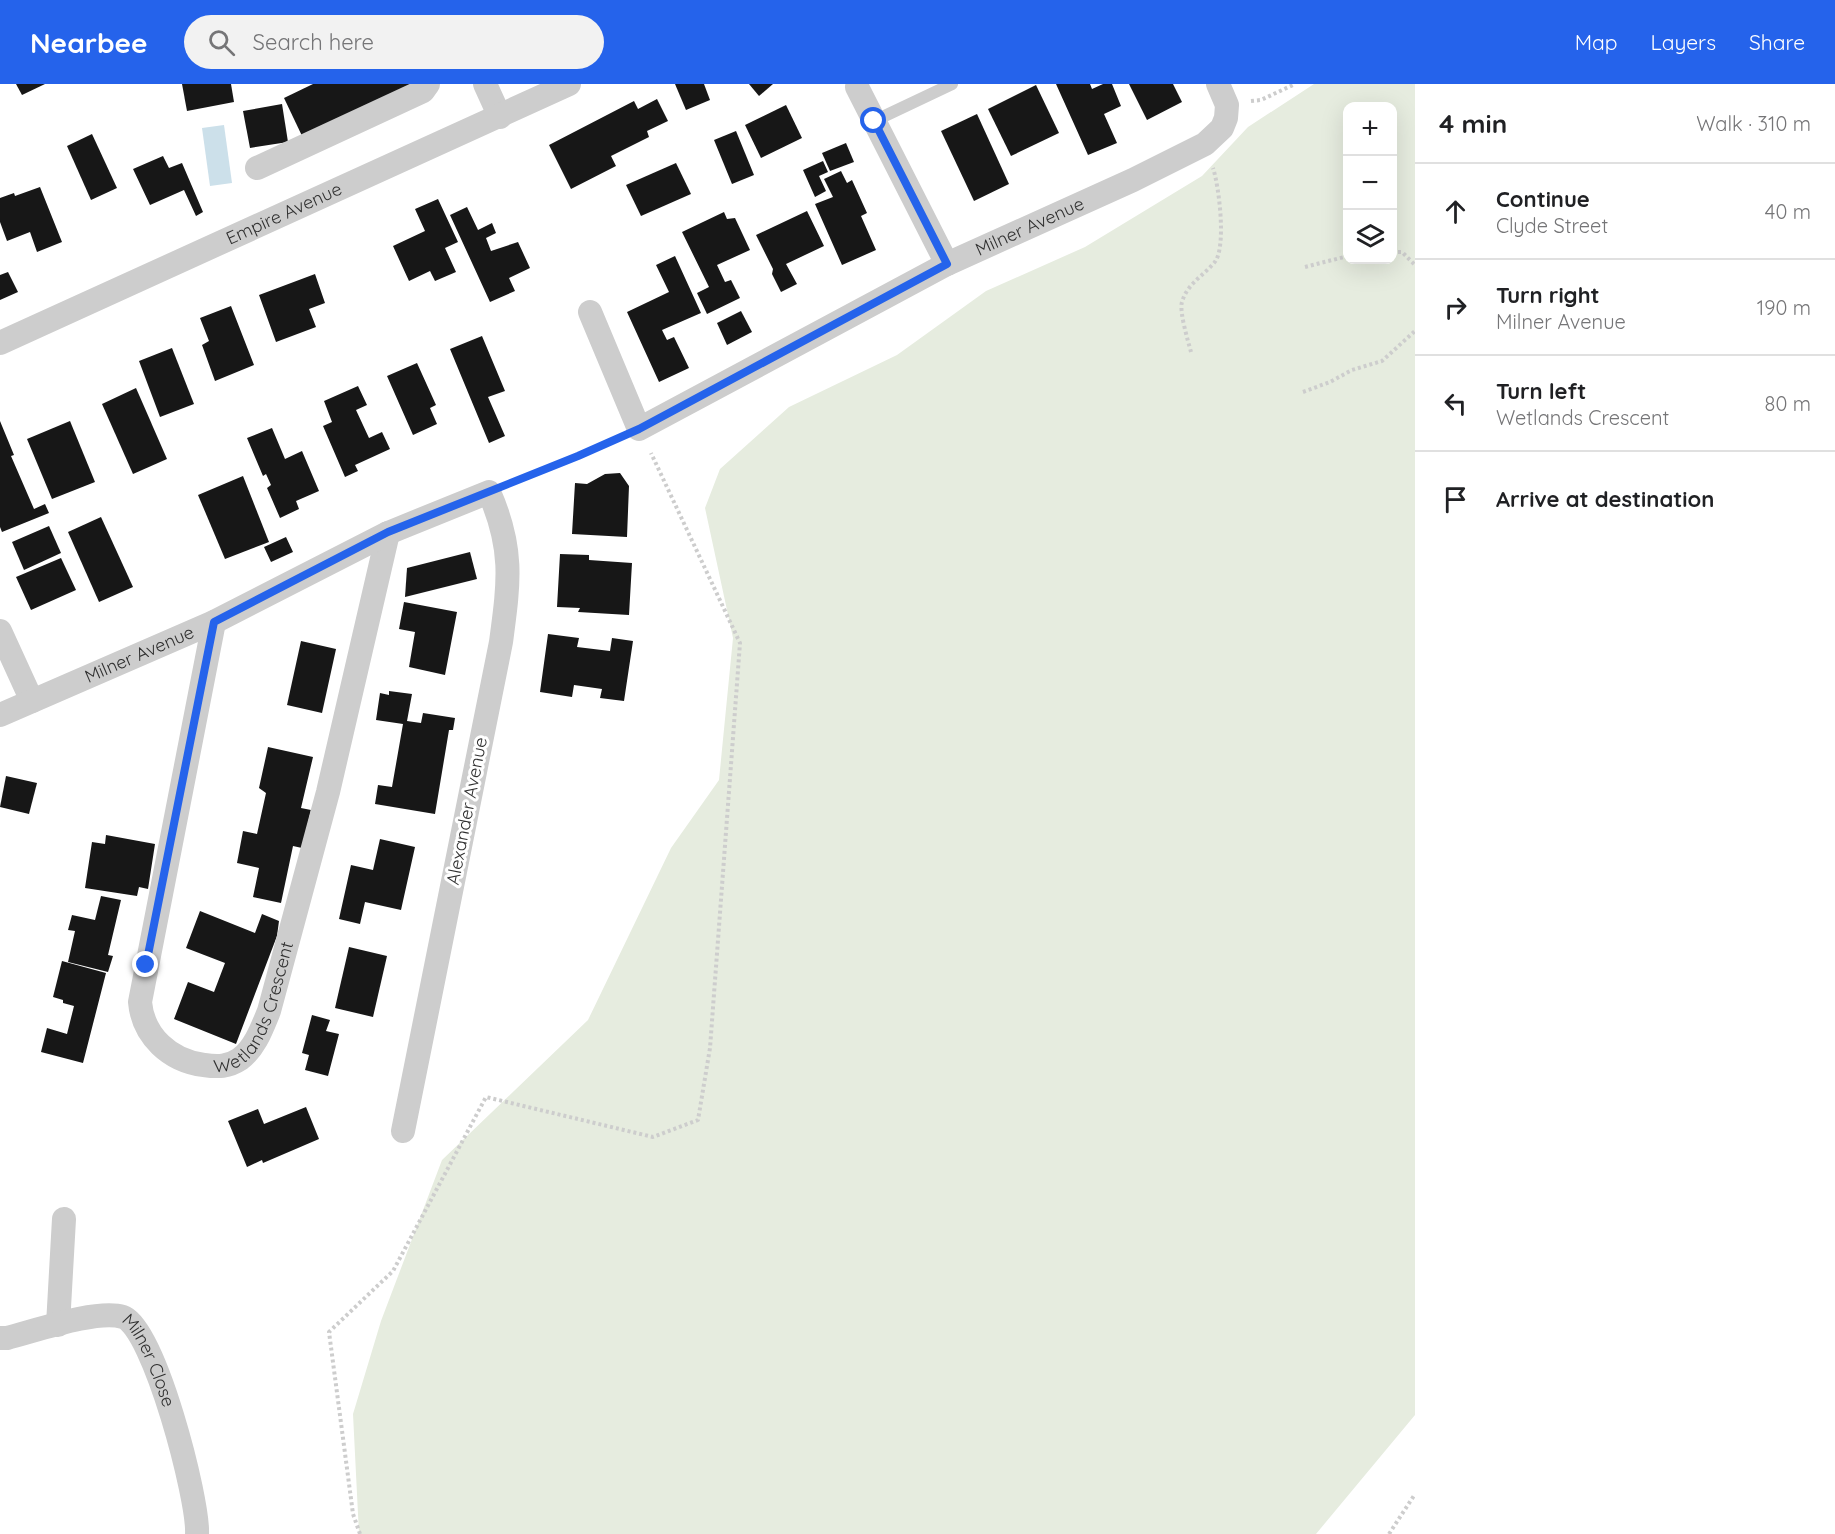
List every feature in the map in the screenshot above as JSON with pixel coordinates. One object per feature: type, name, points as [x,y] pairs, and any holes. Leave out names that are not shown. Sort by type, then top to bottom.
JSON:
[{"type":"street","points":[[256,168],[423,91],[428,84]]},
{"type":"street","points":[[485,84],[500,117]]},
{"type":"street","name":"Empire Avenue","points":[[0,343],[569,84]]},
{"type":"street","points":[[857,87],[947,264]]},
{"type":"street","name":"Milner Avenue","points":[[639,429],[947,264],[1123,185],[1204,144],[1222,128],[1226,118],[1222,94]]},
{"type":"street","points":[[590,312],[639,429]]},
{"type":"street","name":"Milner Avenue","points":[[0,716],[214,622],[388,532],[489,492]]},
{"type":"street","name":"Alexander Avenue","points":[[404,1131],[506,609],[508,551],[500,519],[489,492]]},
{"type":"street","name":"Wetlands Crescent","points":[[214,622],[140,1002],[145,1025],[165,1049],[184,1060],[217,1066],[231,1064],[246,1053],[262,1028],[269,1011],[328,792],[388,532]]},
{"type":"street","points":[[0,631],[32,701]]},
{"type":"street","points":[[58,1325],[64,1219]]},
{"type":"street","name":"Milner Close","points":[[0,1338],[85,1317],[108,1315],[124,1317],[135,1326],[144,1340],[177,1425],[193,1492],[197,1534]]},
{"type":"lane","points":[[874,121],[952,84]]},
{"type":"path","points":[[1222,94],[1262,100],[1295,84]]},
{"type":"path","points":[[1191,352],[1181,303],[1192,283],[1216,261],[1221,232],[1216,177],[1204,144]]},
{"type":"path","points":[[1397,252],[1402,252],[1415,265]]},
{"type":"path","points":[[1305,267],[1343,257]]},
{"type":"path","points":[[1302,392],[1330,382],[1352,370],[1382,361],[1415,331]]},
{"type":"path","points":[[360,1534],[353,1514],[328,1332],[393,1271],[486,1097],[653,1137],[698,1120],[710,1048],[740,643],[639,429],[489,492]]},
{"type":"path","points":[[1389,1534],[1415,1494]]},
{"type":"shaded area","points":[[1314,84],[1415,84],[1415,1415],[1316,1534],[359,1534],[353,1414],[381,1321],[442,1160],[588,1020],[671,848],[719,780],[733,638],[705,508],[720,469],[789,407],[897,355],[986,291],[1085,247],[1202,176],[1248,127]]},
{"type":"water","points":[[224,125],[232,183],[210,186],[202,128]]},
{"type":"building","points":[[16,84],[45,84],[22,95]]},
{"type":"building","points":[[182,84],[231,84],[234,102],[187,111]]},
{"type":"building","points":[[313,84],[417,84],[303,138],[284,98]]},
{"type":"building","points":[[675,84],[704,84],[710,100],[686,110]]},
{"type":"building","points":[[749,84],[773,84],[759,96]]},
{"type":"building","points":[[1056,84],[1090,84],[1092,89],[1103,84],[1112,84],[1121,106],[1104,114],[1117,143],[1088,155]]},
{"type":"building","points":[[1129,84],[1173,84],[1182,102],[1147,120]]},
{"type":"building","points":[[1036,85],[1059,133],[1011,156],[988,109]]},
{"type":"building","points":[[657,99],[668,121],[647,131],[649,137],[611,156],[616,166],[571,189],[549,145],[634,101],[638,109]]},
{"type":"building","points":[[282,104],[288,142],[250,148],[243,111]]},
{"type":"building","points":[[786,105],[802,138],[761,158],[745,125]]},
{"type":"building","points":[[977,114],[1009,184],[974,201],[941,131]]},
{"type":"building","points":[[736,131],[754,175],[732,184],[714,140]]},
{"type":"building","points":[[92,134],[117,188],[91,200],[67,146]]},
{"type":"building","points":[[846,143],[854,162],[830,171],[822,153]]},
{"type":"building","points":[[163,156],[169,168],[182,163],[203,212],[196,216],[184,190],[150,205],[133,169]]},
{"type":"building","points":[[823,161],[828,172],[819,176],[826,191],[815,197],[803,170]]},
{"type":"building","points":[[676,163],[691,194],[641,216],[626,185]]},
{"type":"building","points":[[841,171],[847,183],[852,180],[867,213],[861,216],[876,250],[842,265],[815,204],[833,197],[824,179]]},
{"type":"building","points":[[40,187],[62,242],[37,252],[30,232],[7,241],[0,222],[0,198],[14,193],[15,196]]},
{"type":"building","points":[[438,199],[458,242],[445,248],[456,272],[435,281],[430,271],[409,281],[393,246],[425,231],[415,209]]},
{"type":"building","points":[[467,207],[478,230],[492,223],[496,233],[486,238],[491,251],[518,242],[530,268],[509,278],[515,291],[490,302],[450,215]]},
{"type":"building","points":[[807,211],[824,246],[786,264],[797,284],[781,292],[772,274],[773,269],[756,235]]},
{"type":"building","points":[[724,212],[727,219],[735,218],[750,250],[717,265],[725,282],[731,280],[740,298],[707,314],[697,293],[709,287],[682,232]]},
{"type":"building","points":[[675,256],[701,313],[662,330],[667,340],[674,337],[689,368],[659,382],[627,312],[669,292],[656,265]]},
{"type":"building","points":[[8,272],[18,292],[0,300],[0,275]]},
{"type":"building","points":[[315,274],[325,303],[309,309],[316,327],[276,342],[259,295]]},
{"type":"building","points":[[231,306],[254,365],[215,381],[202,345],[209,341],[200,318]]},
{"type":"building","points":[[741,311],[752,332],[727,345],[717,323]]},
{"type":"building","points":[[482,336],[505,391],[488,397],[505,436],[489,443],[450,349]]},
{"type":"building","points":[[172,348],[194,404],[160,417],[139,361]]},
{"type":"building","points":[[417,363],[436,405],[430,408],[437,424],[413,435],[387,376]]},
{"type":"building","points":[[358,386],[367,405],[356,410],[369,438],[382,432],[390,449],[355,465],[358,471],[345,477],[323,426],[332,422],[324,401]]},
{"type":"building","points":[[136,388],[167,459],[133,474],[102,404]]},
{"type":"building","points":[[0,421],[14,455],[11,456],[34,509],[45,504],[49,513],[2,532],[0,527]]},
{"type":"building","points":[[70,421],[95,482],[52,499],[27,439]]},
{"type":"building","points":[[272,428],[285,459],[302,451],[319,491],[296,501],[299,509],[280,518],[267,488],[271,485],[266,474],[263,476],[247,438]]},
{"type":"building","points":[[620,473],[629,486],[627,537],[572,534],[575,483],[587,484],[605,474]]},
{"type":"building","points":[[243,476],[269,542],[225,559],[198,495]]},
{"type":"building","points":[[101,517],[133,587],[99,602],[68,532]]},
{"type":"building","points":[[49,526],[61,553],[24,570],[12,542]]},
{"type":"building","points":[[286,537],[293,552],[271,562],[264,547]]},
{"type":"building","points":[[470,552],[477,579],[405,597],[407,568]]},
{"type":"building","points":[[560,554],[589,555],[589,560],[632,563],[629,615],[578,612],[580,608],[557,607]]},
{"type":"building","points":[[61,558],[76,590],[31,610],[16,577]]},
{"type":"building","points":[[404,602],[457,612],[445,675],[409,667],[415,632],[399,629]]},
{"type":"building","points":[[548,634],[579,638],[577,647],[610,651],[612,638],[633,641],[624,701],[600,698],[602,689],[574,685],[572,697],[540,692]]},
{"type":"building","points":[[301,641],[336,649],[322,713],[287,705]]},
{"type":"building","points":[[389,691],[412,694],[407,721],[421,723],[423,713],[455,718],[453,730],[449,730],[435,814],[375,804],[378,785],[392,787],[403,724],[376,720],[380,693],[389,695]]},
{"type":"building","points":[[268,747],[313,757],[301,808],[311,810],[302,848],[293,846],[281,903],[253,897],[259,868],[237,863],[243,831],[257,834],[266,793],[259,788]]},
{"type":"building","points":[[6,776],[37,783],[29,814],[0,807]]},
{"type":"building","points":[[106,835],[155,844],[148,889],[139,887],[137,896],[85,888],[92,842],[105,844]]},
{"type":"building","points":[[380,839],[415,847],[401,910],[365,902],[360,924],[339,919],[351,865],[373,870]]},
{"type":"building","points":[[101,896],[121,900],[108,955],[113,956],[108,972],[68,962],[75,931],[68,930],[72,915],[95,920]]},
{"type":"building","points":[[200,911],[255,933],[262,914],[279,921],[277,936],[236,1044],[174,1019],[188,982],[214,992],[225,963],[186,948]]},
{"type":"building","points":[[349,947],[387,956],[373,1017],[335,1008]]},
{"type":"building","points":[[62,961],[106,973],[83,1063],[41,1052],[47,1028],[67,1034],[74,1006],[53,997]]},
{"type":"building","points":[[312,1015],[330,1020],[326,1031],[339,1034],[328,1076],[305,1070],[309,1055],[302,1053]]},
{"type":"building","points":[[306,1107],[319,1139],[263,1163],[262,1160],[247,1167],[228,1121],[258,1109],[264,1124]]},
{"type":"route","points":[[146,965],[214,622],[388,532],[578,456],[639,429],[947,264],[874,121]]}]
